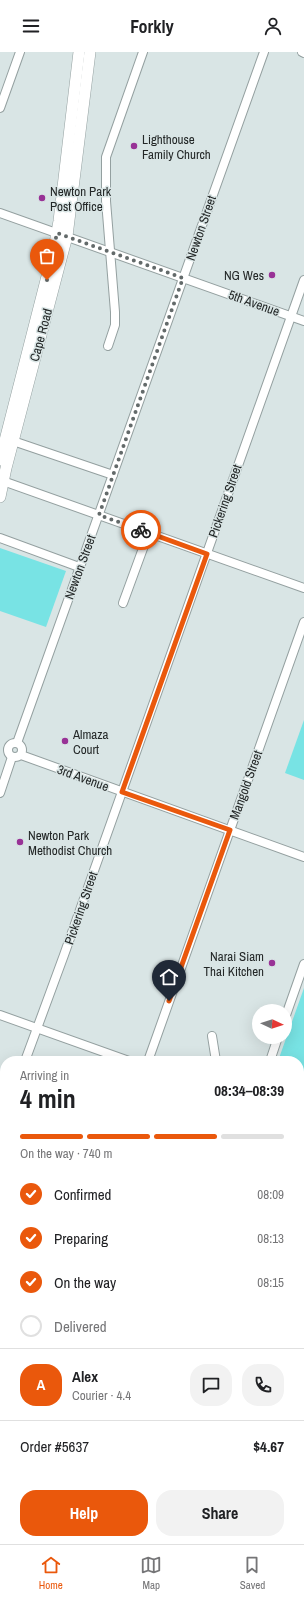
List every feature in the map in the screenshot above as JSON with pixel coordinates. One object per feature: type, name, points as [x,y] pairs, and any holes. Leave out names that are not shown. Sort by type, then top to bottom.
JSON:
[{"type":"main road","name":"Cape Road","points":[[0,460],[47,280],[62,234],[80,52]]},
{"type":"main road","name":"Cape Road","points":[[0,497],[2,481],[13,441],[62,234],[90,52]]},
{"type":"street","points":[[0,108],[20,52]]},
{"type":"street","points":[[108,346],[115,325],[111,251],[106,201],[106,157],[143,52]]},
{"type":"street","name":"Newton Street","points":[[18,743],[79,567],[99,515],[264,52]]},
{"type":"street","name":"5th Avenue","points":[[0,212],[304,321]]},
{"type":"street","name":"Pickering Street","points":[[27,1056],[304,280]]},
{"type":"street","points":[[13,441],[113,475]]},
{"type":"street","points":[[2,481],[304,588]]},
{"type":"street","points":[[123,603],[149,532]]},
{"type":"street","points":[[0,538],[79,567]]},
{"type":"street","name":"Mangold Street","points":[[150,1056],[304,622]]},
{"type":"street","points":[[11,743],[18,743],[22,748],[21,755],[12,757],[4,748],[11,743]]},
{"type":"street","name":"3rd Avenue","points":[[21,755],[304,857]]},
{"type":"street","points":[[0,793],[12,757]]},
{"type":"street","points":[[290,1004],[304,964]]},
{"type":"street","points":[[0,1015],[115,1056]]},
{"type":"street","points":[[212,1036],[215,1056]]},
{"type":"street","points":[[272,1056],[276,1044]]},
{"type":"shaded area","points":[[0,548],[66,571],[46,627],[0,611]]},
{"type":"shaded area","points":[[304,720],[304,780],[285,773]]},
{"type":"shaded area","points":[[304,988],[304,1056],[280,1056],[284,1044],[292,1044],[292,1022]]},
{"type":"way so far","points":[[47,280],[57,233],[183,278],[99,515],[141,530]]},
{"type":"place","name":"Lighthouse Family Church","points":[[134,146]]},
{"type":"place","name":"Newton Park Post Office","points":[[42,198]]},
{"type":"place","name":"NG Wes","points":[[272,275]]},
{"type":"place","name":"Almaza Court","points":[[65,741]]},
{"type":"place","name":"Newton Park Methodist Church","points":[[20,842]]},
{"type":"place","name":"Narai Siam Thai Kitchen","points":[[272,963]]},
{"type":"route","points":[[141,530],[207,554],[122,792],[230,830],[169,1001]]}]
